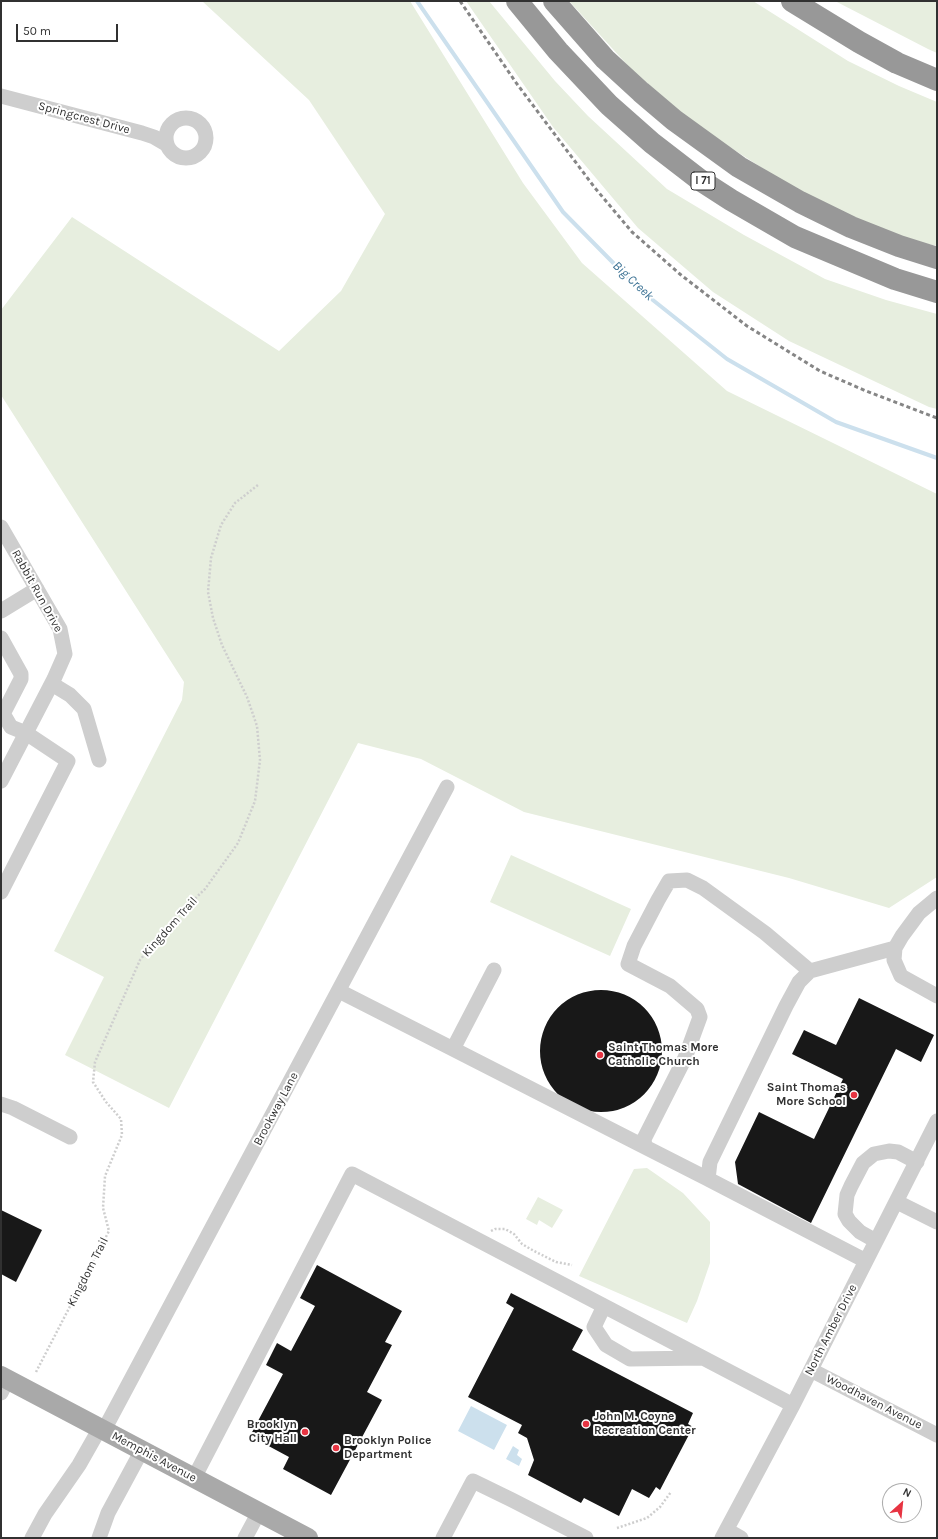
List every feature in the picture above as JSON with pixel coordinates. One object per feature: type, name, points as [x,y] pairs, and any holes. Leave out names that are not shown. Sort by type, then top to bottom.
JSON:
[{"type":"highway","name":"I 71","points":[[517,1],[558,51],[608,105],[652,143],[700,180],[736,203],[795,237],[895,279],[937,292]]},
{"type":"highway","points":[[554,1],[605,59],[641,92],[674,120],[739,167],[778,190],[844,224],[899,246],[937,258]]},
{"type":"highway","points":[[792,1],[859,42],[897,63],[937,80]]},
{"type":"main road","name":"Memphis Avenue","points":[[3,1383],[102,1429],[308,1538]]},
{"type":"street","name":"Springcrest Drive","points":[[1,96],[142,133],[154,137],[166,144]]},
{"type":"street","name":"Rabbit Run Drive","points":[[1,781],[53,682],[65,654],[60,629],[2,530]]},
{"type":"street","points":[[1,611],[37,589]]},
{"type":"street","points":[[1,638],[21,674],[22,679],[2,712],[11,727],[26,733],[68,761],[1,892]]},
{"type":"street","points":[[53,682],[70,695],[84,709],[99,760]]},
{"type":"street","name":"Brookway Lane","points":[[32,1538],[45,1514],[102,1429],[447,788]]},
{"type":"street","points":[[645,1147],[644,1139],[685,1058],[700,1017],[697,1009],[670,986],[628,964],[634,946],[669,881],[687,880],[702,888],[765,933],[810,971]]},
{"type":"street","points":[[937,898],[919,913],[895,948],[894,960],[901,976],[937,996]]},
{"type":"street","points":[[708,1179],[710,1162],[799,982],[810,971],[895,948]]},
{"type":"street","points":[[453,1049],[494,970]]},
{"type":"street","points":[[339,991],[708,1179],[866,1262]]},
{"type":"street","points":[[1,1104],[13,1108],[70,1137]]},
{"type":"street","name":"North Amber Drive","points":[[725,1534],[793,1405],[937,1122]]},
{"type":"street","points":[[876,1241],[860,1232],[849,1221],[845,1214],[847,1195],[851,1186],[864,1163],[874,1154],[889,1151],[898,1152],[917,1162]]},
{"type":"street","points":[[194,1478],[352,1174],[793,1405]]},
{"type":"street","points":[[896,1202],[937,1222]]},
{"type":"street","points":[[604,1306],[594,1327],[606,1345],[630,1359],[704,1358]]},
{"type":"street","name":"Woodhaven Avenue","points":[[811,1370],[937,1435]]},
{"type":"street","points":[[99,1538],[108,1513],[142,1450]]},
{"type":"street","points":[[443,1538],[473,1481],[586,1538]]},
{"type":"street","points":[[245,1538],[259,1512]]},
{"type":"street","points":[[725,1534],[741,1538]]},
{"type":"path","name":"Kingdom Trail","points":[[36,1372],[109,1231],[103,1208],[105,1176],[122,1135],[121,1119],[106,1102],[93,1082],[95,1062],[140,960],[172,921],[205,889],[238,843],[255,801],[260,760],[257,726],[247,697],[222,645],[213,618],[208,592],[211,558],[221,525],[235,503],[258,485]]},
{"type":"path","points":[[487,1233],[495,1229],[505,1230],[514,1234],[522,1244],[534,1252],[556,1262],[572,1265]]},
{"type":"path","points":[[617,1528],[647,1518],[660,1507],[671,1492]]},
{"type":"green space","points":[[202,1],[410,1],[523,183],[582,263],[727,391],[937,494],[937,877],[889,908],[789,878],[524,812],[421,759],[358,743],[169,1108],[65,1055],[104,977],[54,951],[182,700],[184,682],[1,395],[1,310],[72,217],[279,351],[341,291],[385,214],[309,100]]},
{"type":"green space","points":[[466,1],[489,1],[555,81],[588,116],[667,189],[744,235],[825,279],[886,300],[937,314],[937,409],[929,407],[789,341],[713,292],[638,228],[553,127]]},
{"type":"green space","points":[[569,1],[753,1],[848,61],[899,86],[937,102],[937,246],[915,241],[815,202],[697,126],[631,69]]},
{"type":"green space","points":[[835,1],[937,1],[937,53],[928,49]]},
{"type":"green space","points":[[511,855],[631,909],[610,956],[490,902]]},
{"type":"green space","points":[[647,1168],[683,1193],[710,1222],[710,1263],[697,1301],[687,1323],[579,1276],[634,1169]]},
{"type":"green space","points":[[538,1197],[563,1210],[552,1228],[539,1220],[537,1225],[526,1219]]},
{"type":"water","points":[[471,1406],[507,1425],[494,1450],[458,1431]]},
{"type":"water","points":[[513,1446],[519,1450],[517,1455],[522,1459],[519,1466],[506,1459]]},
{"type":"building","name":"Saint Thomas More Catholic Church","points":[[601,990],[624,995],[644,1008],[657,1028],[662,1051],[657,1074],[644,1094],[624,1107],[601,1112],[578,1107],[558,1094],[545,1074],[540,1051],[545,1028],[558,1008],[578,995]]},
{"type":"building","name":"Saint Thomas More School","points":[[859,998],[934,1035],[921,1062],[896,1049],[811,1223],[738,1184],[735,1162],[759,1112],[814,1139],[843,1079],[792,1054],[804,1030],[836,1045]]},
{"type":"building","points":[[1,1210],[42,1230],[16,1282],[1,1274]]},
{"type":"building","points":[[317,1265],[402,1311],[385,1342],[392,1345],[367,1392],[382,1400],[331,1495],[283,1469],[289,1457],[250,1436],[283,1374],[266,1365],[277,1343],[291,1351],[315,1306],[300,1298]]},
{"type":"building","points":[[511,1293],[583,1330],[572,1350],[693,1413],[688,1424],[693,1427],[660,1490],[656,1487],[649,1498],[632,1489],[619,1516],[584,1498],[581,1503],[528,1475],[534,1460],[527,1438],[518,1433],[522,1425],[468,1397],[514,1308],[506,1303]]},
{"type":"waterway","name":"Big Creek","points":[[417,1],[563,212],[639,289],[727,359],[836,422],[937,458]]},
{"type":"railway","points":[[460,1],[517,84],[595,188],[632,232],[681,275],[747,326],[820,371],[866,391],[937,418]]},
{"type":"place","name":"Saint Thomas More Catholic Church","points":[[600,1055]]},
{"type":"place","name":"Saint Thomas More School","points":[[854,1095]]},
{"type":"place","name":"John M. Coyne Recreation Center","points":[[586,1424]]},
{"type":"place","name":"Brooklyn City Hall","points":[[305,1432]]},
{"type":"place","name":"Brooklyn Police Department","points":[[336,1448]]}]
